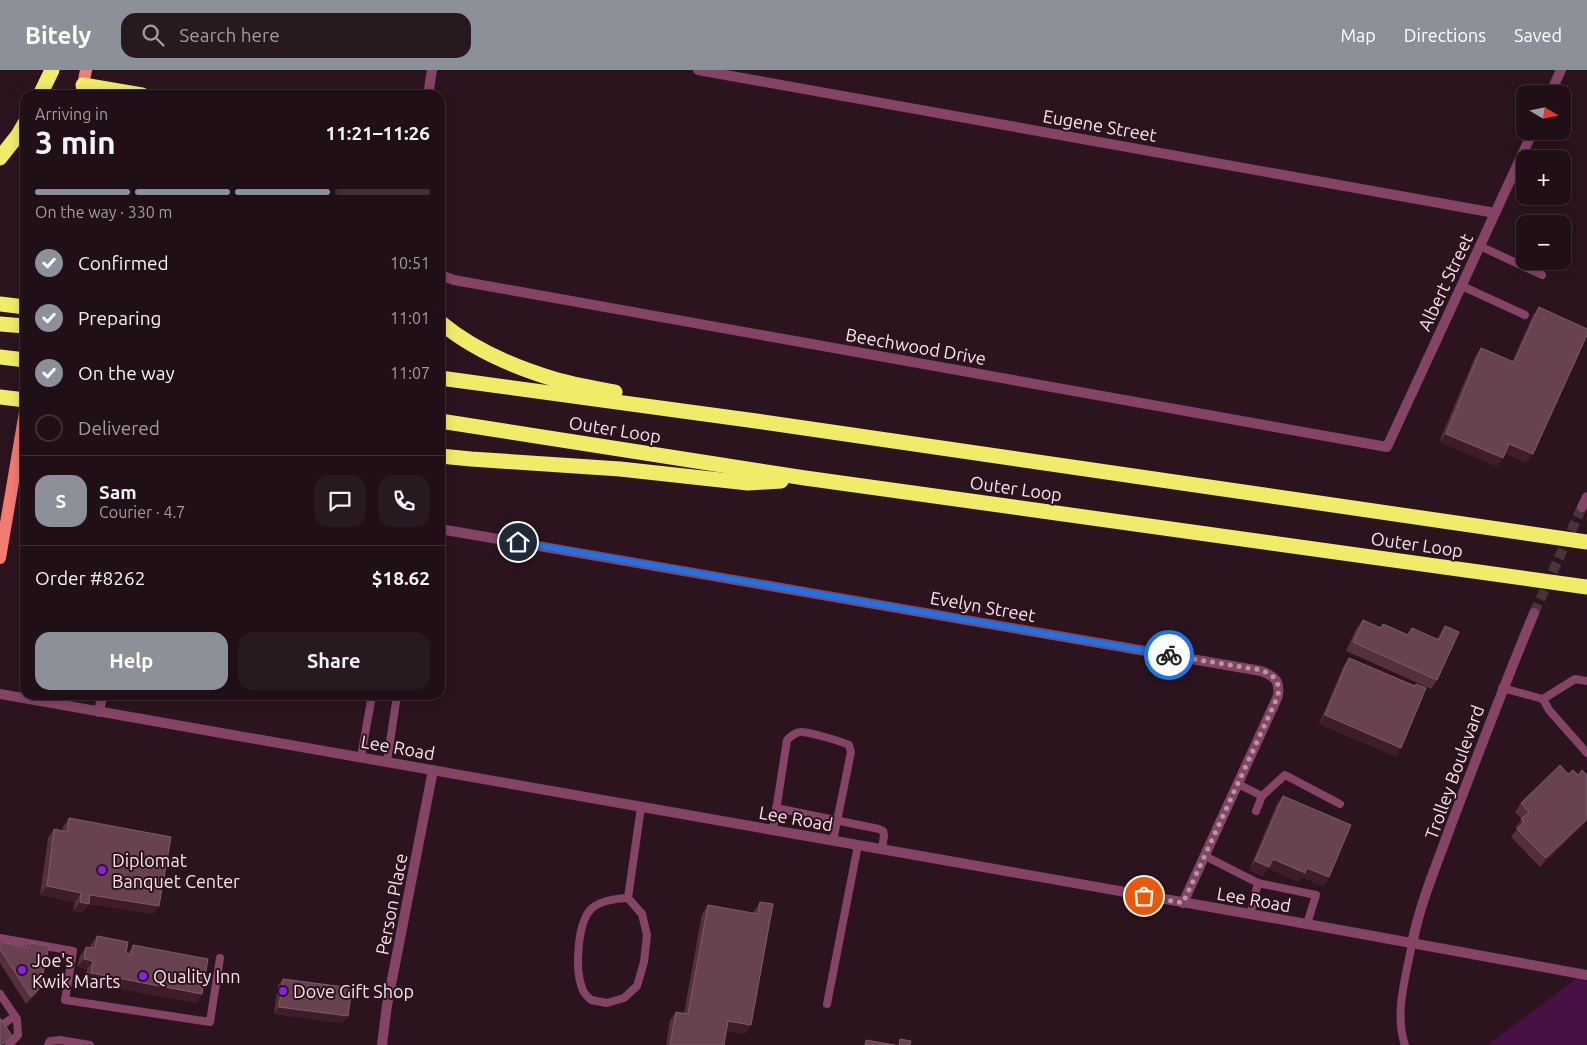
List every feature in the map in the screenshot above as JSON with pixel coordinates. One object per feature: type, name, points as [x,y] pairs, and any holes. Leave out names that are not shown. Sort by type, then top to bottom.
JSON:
[{"type":"highway","points":[[42,90],[52,70]]},
{"type":"highway","points":[[0,158],[20,132]]},
{"type":"highway","points":[[0,304],[20,306]]},
{"type":"highway","points":[[0,324],[20,326]]},
{"type":"highway","points":[[445,326],[464,339],[505,361],[554,379],[756,421]]},
{"type":"highway","points":[[0,357],[20,359]]},
{"type":"highway","name":"Outer Loop","points":[[445,379],[756,421],[1587,542]]},
{"type":"highway","points":[[0,396],[20,399]]},
{"type":"highway","name":"Outer Loop","points":[[445,422],[805,478],[1587,587]]},
{"type":"highway","points":[[445,456],[620,469],[748,483],[805,478]]},
{"type":"main road","points":[[82,90],[86,70]]},
{"type":"main road","points":[[0,558],[20,441]]},
{"type":"street","points":[[429,90],[432,70]]},
{"type":"street","name":"Eugene Street","points":[[698,70],[1495,213]]},
{"type":"street","points":[[1554,85],[1561,70]]},
{"type":"street","name":"Albert Street","points":[[1387,447],[1529,140]]},
{"type":"street","name":"Beechwood Drive","points":[[445,277],[454,280],[1387,447]]},
{"type":"street","points":[[1582,507],[1587,496]]},
{"type":"street","name":"Evelyn Street","points":[[445,530],[1261,670],[1270,674],[1276,680],[1279,687],[1278,696],[1183,903]]},
{"type":"street","name":"Trolley Boulevard","points":[[1412,944],[1422,907],[1502,688],[1534,613]]},
{"type":"street","name":"Lee Road","points":[[0,694],[20,698]]},
{"type":"street","name":"Lee Road","points":[[33,700],[1308,924],[1587,975]]},
{"type":"street","points":[[99,712],[101,700]]},
{"type":"street","name":"Person Place","points":[[382,1045],[388,998],[433,770]]},
{"type":"lane","points":[[1480,246],[1542,275]]},
{"type":"lane","points":[[1462,286],[1525,315]]},
{"type":"lane","points":[[1543,699],[1575,679],[1587,681]]},
{"type":"lane","points":[[1502,688],[1543,699],[1549,710],[1587,753]]},
{"type":"lane","points":[[361,757],[371,700]]},
{"type":"lane","points":[[387,762],[396,700]]},
{"type":"lane","points":[[773,830],[787,740],[800,731],[841,741],[849,745],[851,752],[833,841]]},
{"type":"lane","points":[[1256,811],[1262,796],[1285,775],[1340,804]]},
{"type":"lane","points":[[1238,784],[1262,796]]},
{"type":"lane","points":[[628,898],[609,900],[591,909],[583,925],[578,945],[578,973],[582,990],[591,1000],[607,1003],[624,998],[637,986],[644,962],[646,935],[642,914],[628,898],[641,807]]},
{"type":"lane","points":[[776,808],[838,819],[879,829],[883,831],[882,850]]},
{"type":"lane","points":[[827,1004],[858,845]]},
{"type":"lane","points":[[1205,856],[1258,883],[1316,895],[1308,924]]},
{"type":"lane","points":[[1250,915],[1258,883]]},
{"type":"lane","points":[[0,938],[73,951],[65,1000],[210,1022],[220,958]]},
{"type":"lane","points":[[1404,1045],[1400,1006],[1412,944]]},
{"type":"lane","points":[[0,994],[17,1019],[18,1035],[9,1045]]},
{"type":"lane","points":[[2,1025],[14,1016]]},
{"type":"lane","points":[[48,1045],[50,1041],[60,1040],[90,1045]]},
{"type":"shaded area","points":[[1587,971],[1587,1045],[1487,1045]]},
{"type":"building","points":[[1539,307],[1587,329],[1587,335],[1533,454],[1509,444],[1503,458],[1446,434],[1481,348],[1514,362]]},
{"type":"building","points":[[1363,620],[1381,628],[1383,624],[1408,635],[1412,628],[1439,640],[1445,626],[1459,632],[1437,680],[1353,642]]},
{"type":"building","points":[[1349,658],[1415,686],[1416,684],[1426,688],[1401,748],[1325,715]]},
{"type":"building","points":[[1560,765],[1568,774],[1573,770],[1578,775],[1582,770],[1587,775],[1587,819],[1546,858],[1517,829],[1524,822],[1521,819],[1529,812],[1521,803]]},
{"type":"building","points":[[1283,796],[1351,825],[1329,877],[1307,868],[1305,873],[1273,859],[1269,867],[1255,861]]},
{"type":"building","name":"Diplomat Banquet Center","points":[[69,818],[171,837],[159,906],[90,895],[89,904],[80,902],[81,893],[47,886],[54,829],[67,832]]},
{"type":"building","points":[[760,902],[773,904],[751,1025],[728,1021],[724,1045],[670,1045],[676,1012],[688,1014],[708,905],[758,914]]},
{"type":"building","name":"Quality Inn","points":[[97,936],[128,942],[126,953],[131,955],[133,945],[208,959],[202,994],[91,973],[93,961],[84,959],[86,947],[95,948]]},
{"type":"building","points":[[2,942],[29,948],[30,943],[49,946],[40,988],[31,997],[0,949]]},
{"type":"building","points":[[283,979],[352,988],[348,1016],[279,1007]]},
{"type":"building","points":[[0,1018],[13,1037],[1,1045],[0,1045]]},
{"type":"building","points":[[900,1039],[911,1041],[910,1045],[899,1045]]},
{"type":"building","points":[[866,1040],[895,1045],[865,1045]]},
{"type":"tunnel","points":[[1534,613],[1582,507]]},
{"type":"way so far","points":[[1144,896],[1183,903],[1278,696],[1279,687],[1276,680],[1270,674],[1261,670],[1169,655]]},
{"type":"place","name":"Diplomat Banquet Center","points":[[102,870]]},
{"type":"place","name":"Joe's Kwik Marts","points":[[22,970]]},
{"type":"place","name":"Quality Inn","points":[[143,976]]},
{"type":"place","name":"Dove Gift Shop","points":[[283,991]]},
{"type":"route","points":[[518,542],[1169,655]]}]
